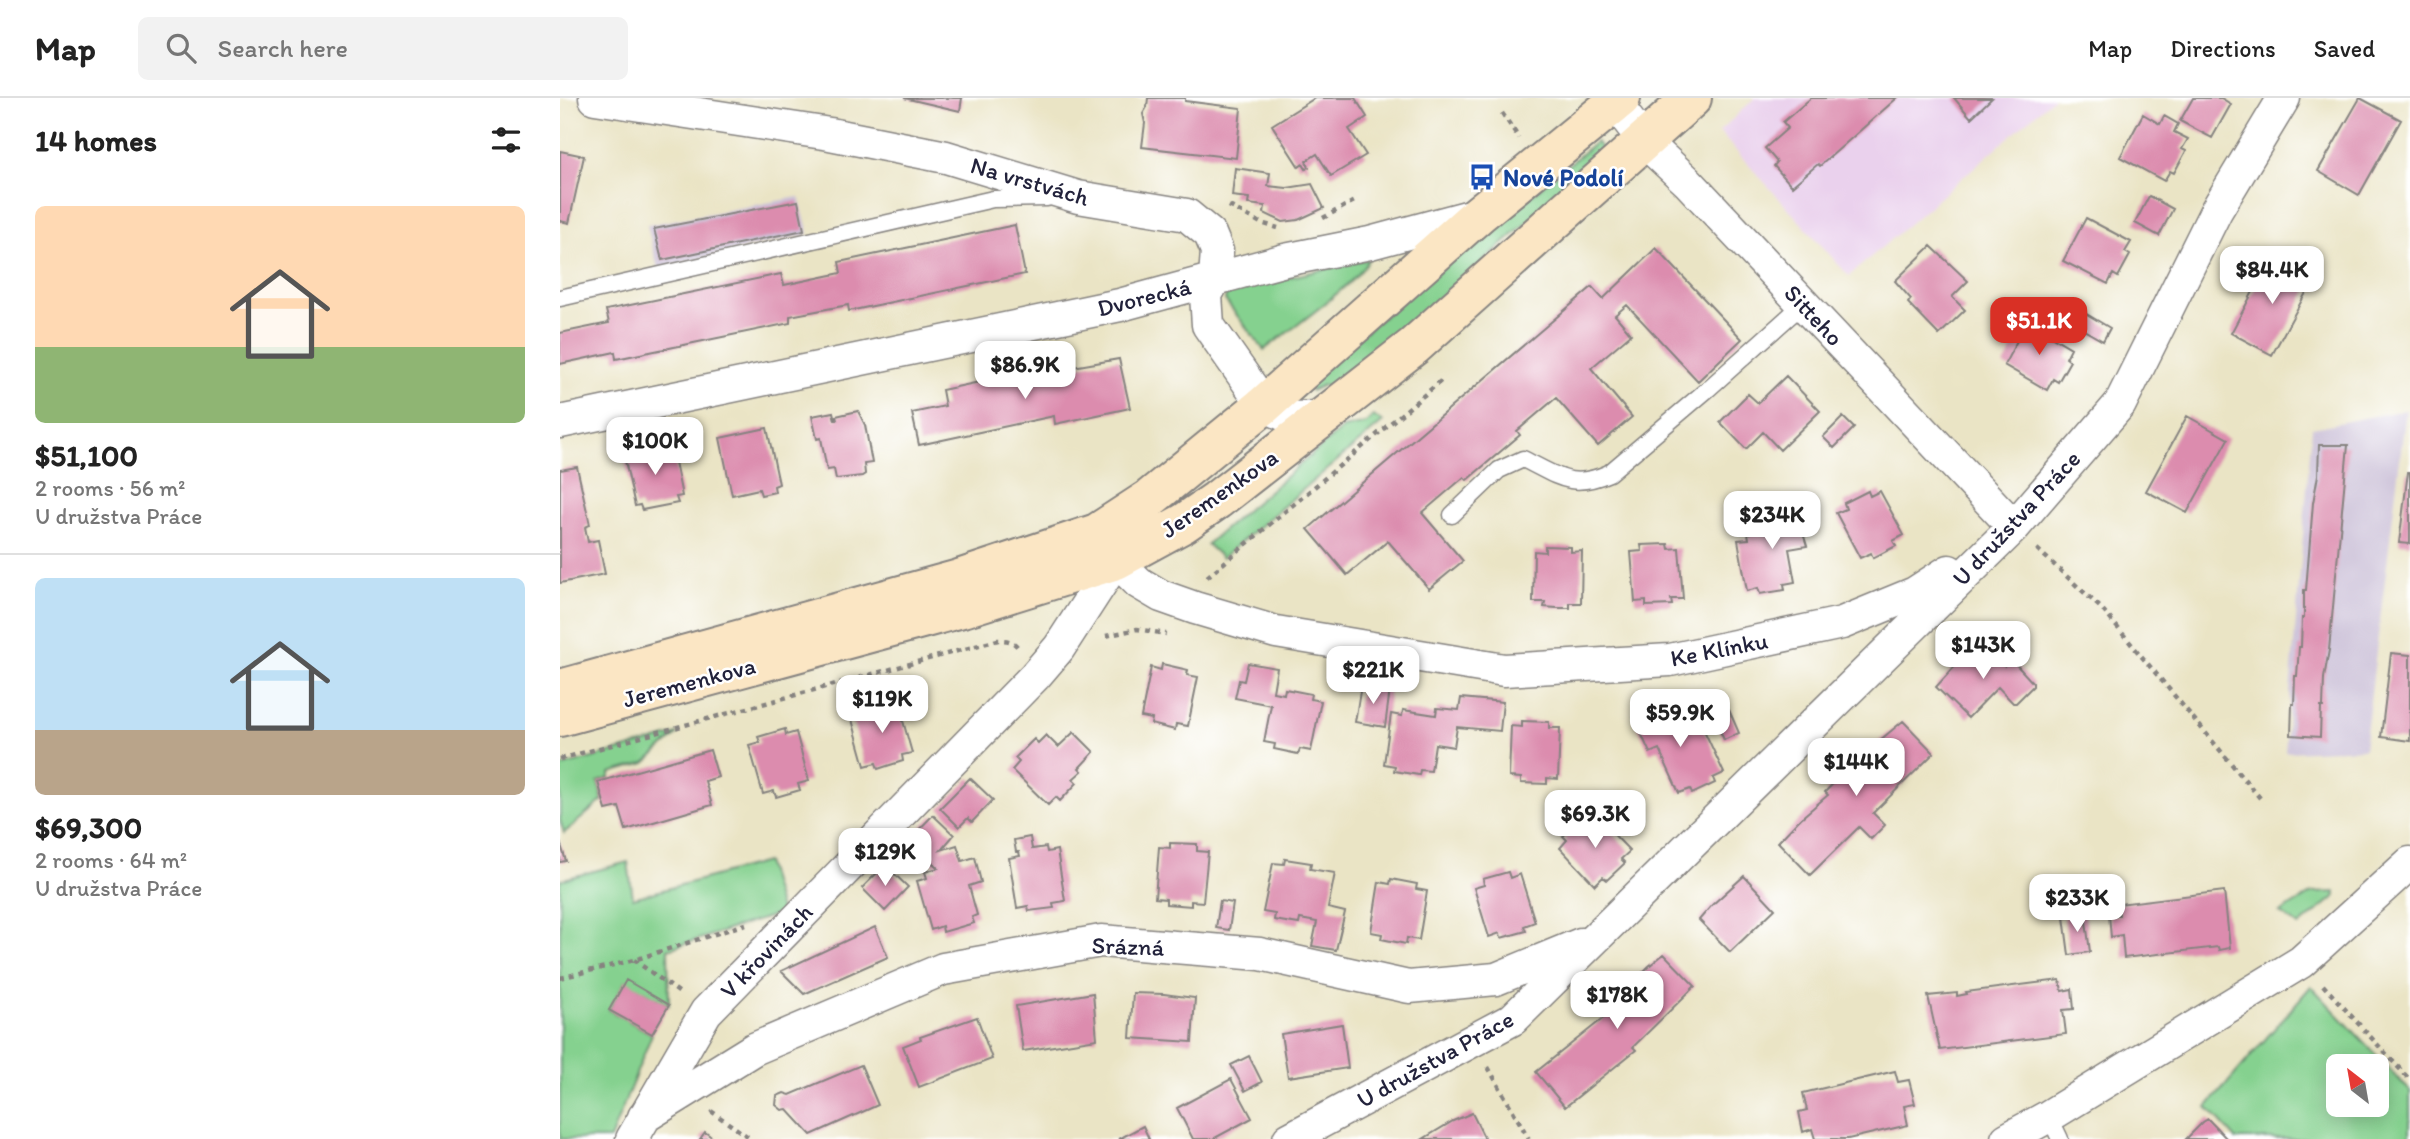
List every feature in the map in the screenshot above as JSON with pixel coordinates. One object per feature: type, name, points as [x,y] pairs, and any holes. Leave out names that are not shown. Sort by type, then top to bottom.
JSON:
[{"type":"street","name":"Na vrstvách","points":[[595,98],[817,132],[946,157],[1078,197],[1186,215],[1210,234],[1217,251],[1215,278],[1206,295],[1208,325],[1264,405]]},
{"type":"street","name":"Jeremenkova","points":[[560,689],[959,579],[1106,546],[1184,523],[1414,346],[1692,98]]},
{"type":"street","name":"U družstva Práce","points":[[1289,1139],[1513,1019],[2014,527],[2120,404],[2216,211],[2284,98]]},
{"type":"street","name":"Jeremenkova","points":[[560,717],[966,607],[1106,546],[1149,499],[1264,405],[1479,214],[1618,100]]},
{"type":"street","name":"Sitteho","points":[[1618,100],[1644,141],[1688,182],[2014,527]]},
{"type":"street","name":"Dvorecká","points":[[560,422],[1120,305],[1285,260],[1370,243],[1479,214]]},
{"type":"street","points":[[1264,405],[1291,418],[1321,417]]},
{"type":"street","name":"Ke Klínku","points":[[1106,546],[1139,583],[1161,596],[1195,608],[1276,632],[1504,670],[1670,660],[1842,623],[1915,593],[2014,527]]},
{"type":"street","name":"V křovinách","points":[[638,1128],[706,1012],[1035,676],[1059,648],[1106,546]]},
{"type":"street","points":[[2007,1139],[2054,1128],[2301,962],[2410,863]]},
{"type":"street","name":"Srázná","points":[[638,1128],[685,1092],[754,1049],[943,969],[1101,941],[1260,954],[1409,987],[1496,979],[1595,938]]},
{"type":"lane","points":[[560,298],[993,199],[1078,197]]},
{"type":"lane","points":[[1452,515],[1499,470],[1523,459],[1572,482],[1592,480],[1609,473],[1803,304]]},
{"type":"path","points":[[1502,113],[1523,144]]},
{"type":"path","points":[[2014,527],[2102,609],[2260,798]]},
{"type":"path","points":[[560,978],[634,960],[754,921]]},
{"type":"path","points":[[634,960],[706,1012]]},
{"type":"path","points":[[2301,962],[2410,1080]]},
{"type":"path","points":[[1487,1065],[1529,1139]]},
{"type":"path","points":[[685,1092],[751,1139]]},
{"type":"shaded area","points":[[1755,98],[2054,98],[1849,276],[1719,132]]},
{"type":"shaded area","points":[[799,197],[809,234],[658,268],[647,225]]},
{"type":"shaded area","points":[[2406,410],[2364,749],[2285,752],[2312,428]]},
{"type":"green space","points":[[1596,142],[1602,149],[1603,156],[1334,392],[1323,385],[1311,391],[1308,383],[1311,376]]},
{"type":"green space","points":[[1368,259],[1353,279],[1264,350],[1225,300],[1231,291]]},
{"type":"green space","points":[[1373,416],[1383,422],[1222,558],[1207,544],[1343,428],[1366,423]]},
{"type":"green space","points":[[678,734],[645,763],[610,773],[610,778],[598,782],[603,800],[564,833],[560,820],[560,767]]},
{"type":"green space","points":[[628,862],[633,898],[766,862],[781,913],[668,949],[669,1005],[626,981],[609,1010],[652,1034],[610,1139],[560,1139],[560,880]]},
{"type":"green space","points":[[2336,892],[2336,896],[2299,926],[2280,913],[2312,893]]},
{"type":"green space","points":[[2311,986],[2375,1054],[2326,1054],[2326,1117],[2389,1117],[2389,1069],[2410,1091],[2410,1139],[2236,1139],[2207,1107]]},
{"type":"building","points":[[904,98],[962,98],[960,111]]},
{"type":"building","points":[[1148,98],[1185,98],[1185,101],[1241,108],[1236,158],[1142,147],[1145,123],[1143,114]]},
{"type":"building","points":[[1315,98],[1355,98],[1367,117],[1349,129],[1366,155],[1331,176],[1317,154],[1306,161],[1309,167],[1306,169],[1303,164],[1299,167],[1272,125]]},
{"type":"building","points":[[1811,98],[1897,98],[1820,166],[1818,164],[1792,186],[1774,166],[1777,162],[1765,148],[1788,128],[1783,122]]},
{"type":"building","points":[[1954,98],[1992,98],[1971,118]]},
{"type":"building","points":[[2193,98],[2221,98],[2231,104],[2212,138],[2180,121]]},
{"type":"building","points":[[2360,98],[2401,120],[2359,195],[2318,171]]},
{"type":"building","points":[[2143,114],[2160,124],[2164,116],[2178,124],[2174,132],[2188,139],[2182,149],[2186,151],[2174,173],[2170,171],[2164,181],[2120,157]]},
{"type":"building","points":[[560,151],[584,156],[569,223],[560,221]]},
{"type":"building","points":[[1235,168],[1270,173],[1268,186],[1287,188],[1312,184],[1324,208],[1298,220],[1283,222],[1264,213],[1265,206],[1248,204],[1249,198],[1232,196]]},
{"type":"building","points":[[2149,196],[2173,209],[2159,236],[2135,223]]},
{"type":"building","points":[[798,201],[804,230],[662,260],[654,229]]},
{"type":"building","points":[[2086,218],[2131,242],[2125,252],[2130,255],[2118,277],[2113,274],[2108,284],[2063,261]]},
{"type":"building","points":[[1015,225],[1025,274],[849,311],[848,305],[790,316],[790,323],[616,359],[615,352],[560,364],[560,333],[609,323],[606,310],[781,274],[784,285],[841,273],[839,262]]},
{"type":"building","points":[[1931,246],[1968,281],[1952,297],[1965,310],[1939,335],[1908,303],[1911,299],[1895,281]]},
{"type":"building","points":[[1656,248],[1742,339],[1698,381],[1627,305],[1615,315],[1631,334],[1591,368],[1632,417],[1598,446],[1556,398],[1517,431],[1520,435],[1467,480],[1464,477],[1422,513],[1463,561],[1429,589],[1388,541],[1347,575],[1308,529],[1592,287],[1603,299]]},
{"type":"building","points":[[2271,258],[2313,280],[2272,355],[2231,333]]},
{"type":"building","points":[[2085,313],[2110,328],[2103,341],[2077,326]]},
{"type":"building","points":[[2027,322],[2071,348],[2066,358],[2070,361],[2058,382],[2053,379],[2047,390],[2004,365]]},
{"type":"building","points":[[1119,359],[1130,408],[1055,424],[1054,416],[919,445],[912,413],[945,406],[942,390],[1050,367],[1052,374],[1068,371],[1067,368]]},
{"type":"building","points":[[1786,376],[1820,411],[1780,450],[1763,432],[1746,449],[1720,422],[1748,394],[1758,403]]},
{"type":"building","points":[[858,411],[865,425],[872,463],[864,464],[865,474],[862,476],[836,479],[834,469],[827,470],[821,438],[817,439],[812,416],[833,412],[837,420],[836,416]]},
{"type":"building","points":[[2187,416],[2228,439],[2187,513],[2146,491]]},
{"type":"building","points":[[1843,417],[1854,428],[1834,448],[1823,437]]},
{"type":"building","points":[[767,428],[779,484],[774,486],[775,492],[761,495],[759,489],[732,495],[720,438]]},
{"type":"building","points":[[2319,445],[2348,445],[2320,737],[2291,735]]},
{"type":"building","points":[[679,446],[682,461],[675,462],[682,496],[676,497],[678,503],[642,510],[640,505],[635,506],[624,456]]},
{"type":"building","points":[[577,467],[590,525],[585,527],[588,542],[598,540],[605,574],[560,583],[560,470]]},
{"type":"building","points":[[2410,472],[2410,544],[2399,543]]},
{"type":"building","points":[[1868,491],[1870,496],[1880,491],[1904,535],[1893,541],[1896,546],[1873,558],[1871,553],[1860,558],[1836,513],[1846,509],[1844,503]]},
{"type":"building","points":[[1795,508],[1807,546],[1789,549],[1795,582],[1784,584],[1785,590],[1760,594],[1758,588],[1747,591],[1738,540],[1749,539],[1748,533],[1761,530],[1758,514]]},
{"type":"building","points":[[1668,544],[1669,549],[1679,548],[1683,599],[1671,599],[1672,605],[1646,606],[1646,601],[1635,602],[1631,552],[1642,551],[1641,545]]},
{"type":"building","points":[[1545,546],[1571,547],[1571,552],[1582,551],[1581,603],[1570,603],[1570,608],[1557,608],[1544,607],[1545,602],[1533,602],[1534,551],[1545,552]]},
{"type":"building","points":[[1981,643],[2004,666],[2011,659],[2033,686],[2016,703],[1998,687],[1968,718],[1936,687]]},
{"type":"building","points":[[2391,653],[2410,655],[2410,741],[2381,737]]},
{"type":"building","points":[[1248,663],[1277,668],[1273,692],[1284,694],[1285,689],[1311,694],[1310,699],[1321,701],[1311,751],[1300,749],[1298,754],[1274,749],[1275,744],[1264,742],[1271,705],[1235,698],[1239,680],[1244,681]]},
{"type":"building","points":[[1162,664],[1188,670],[1187,675],[1198,677],[1188,726],[1176,724],[1175,730],[1151,724],[1152,719],[1141,717],[1151,667],[1161,670]]},
{"type":"building","points":[[1361,685],[1390,689],[1385,727],[1355,722]]},
{"type":"building","points":[[1461,698],[1503,702],[1500,731],[1457,727],[1454,747],[1435,744],[1431,771],[1420,770],[1419,775],[1394,771],[1395,766],[1384,764],[1391,714],[1402,716],[1403,710],[1436,715],[1437,708],[1459,710]]},
{"type":"building","points":[[886,700],[888,706],[898,703],[912,753],[902,755],[903,761],[878,769],[876,763],[865,766],[851,716],[862,714],[860,708]]},
{"type":"building","points":[[1664,701],[1678,731],[1690,726],[1693,731],[1702,726],[1724,773],[1713,778],[1715,783],[1692,794],[1690,789],[1679,793],[1659,749],[1650,753],[1633,716]]},
{"type":"building","points":[[1729,710],[1739,733],[1724,740],[1714,717]]},
{"type":"building","points":[[1522,721],[1549,722],[1549,728],[1560,728],[1558,779],[1547,778],[1547,784],[1521,783],[1521,778],[1509,777],[1511,726],[1522,727]]},
{"type":"building","points":[[1903,721],[1934,753],[1873,813],[1885,825],[1871,839],[1859,827],[1810,875],[1778,842],[1828,795],[1825,792],[1851,765],[1854,769],[1879,741]]},
{"type":"building","points":[[785,729],[786,735],[796,732],[809,781],[798,784],[800,790],[776,797],[774,791],[763,794],[749,745],[760,742],[758,737]]},
{"type":"building","points":[[1074,732],[1094,752],[1079,768],[1082,771],[1073,779],[1077,783],[1060,801],[1056,797],[1048,805],[1012,770],[1019,762],[1015,758],[1034,739],[1038,743],[1046,735],[1058,747]]},
{"type":"building","points":[[710,750],[718,777],[705,781],[712,805],[626,830],[619,807],[606,810],[598,782]]},
{"type":"building","points":[[970,778],[993,800],[972,822],[968,818],[959,827],[940,808]]},
{"type":"building","points":[[933,815],[954,835],[941,850],[957,845],[962,861],[975,857],[981,882],[969,886],[977,915],[972,917],[974,923],[943,932],[942,926],[931,930],[917,881],[927,878],[925,872],[938,868],[909,840]]},
{"type":"building","points":[[1595,815],[1630,851],[1621,859],[1625,863],[1607,880],[1603,877],[1595,885],[1560,848],[1567,840],[1563,836],[1583,819],[1587,822]]},
{"type":"building","points":[[1030,837],[1032,849],[1046,847],[1047,852],[1057,850],[1065,901],[1053,903],[1054,908],[1029,911],[1028,906],[1017,908],[1009,858],[1020,856],[1019,852],[1016,852],[1014,840]]},
{"type":"building","points":[[560,842],[566,861],[560,862]]},
{"type":"building","points":[[1170,843],[1197,844],[1197,851],[1208,852],[1203,902],[1191,901],[1191,906],[1166,904],[1166,899],[1155,898],[1159,847],[1170,848]]},
{"type":"building","points":[[1285,859],[1311,863],[1310,869],[1335,873],[1328,908],[1345,912],[1336,950],[1312,946],[1317,922],[1300,919],[1299,924],[1274,920],[1275,914],[1263,912],[1273,863],[1284,864]]},
{"type":"building","points":[[885,865],[908,887],[885,911],[862,888]]},
{"type":"building","points":[[1508,872],[1510,878],[1520,874],[1535,922],[1524,926],[1526,931],[1501,938],[1500,933],[1489,937],[1474,888],[1484,885],[1483,879]]},
{"type":"building","points":[[1744,876],[1775,909],[1730,952],[1699,920]]},
{"type":"building","points":[[1391,879],[1417,884],[1416,889],[1427,891],[1419,940],[1407,938],[1406,944],[1381,939],[1382,934],[1371,932],[1379,882],[1390,884]]},
{"type":"building","points":[[2224,891],[2230,948],[2219,950],[2218,947],[2124,958],[2122,935],[2111,937],[2109,915],[2119,915],[2118,904]]},
{"type":"building","points":[[1220,901],[1233,903],[1229,930],[1216,928]]},
{"type":"building","points":[[2085,914],[2090,952],[2069,955],[2064,917]]},
{"type":"building","points":[[875,927],[888,957],[804,994],[781,971]]},
{"type":"building","points":[[1664,954],[1695,986],[1633,1047],[1636,1050],[1565,1107],[1536,1072],[1605,1017],[1602,1014]]},
{"type":"building","points":[[626,980],[669,1005],[652,1034],[609,1010]]},
{"type":"building","points":[[2060,980],[2062,991],[2072,989],[2074,1009],[2063,1010],[2066,1034],[1940,1050],[1928,996],[1957,993],[1957,996],[1967,994],[1966,992]]},
{"type":"building","points":[[1093,993],[1097,1039],[1023,1051],[1016,1006]]},
{"type":"building","points":[[1133,993],[1195,998],[1192,1042],[1130,1038]]},
{"type":"building","points":[[977,1017],[992,1059],[919,1087],[903,1046],[921,1039],[920,1037]]},
{"type":"building","points":[[1342,1024],[1348,1068],[1288,1077],[1281,1034]]},
{"type":"building","points":[[1249,1056],[1262,1082],[1245,1091],[1231,1065]]},
{"type":"building","points":[[861,1065],[878,1105],[811,1135],[787,1109],[782,1110],[776,1105],[777,1096],[784,1093],[790,1095]]},
{"type":"building","points":[[1895,1071],[1898,1082],[1909,1080],[1915,1104],[1904,1106],[1908,1125],[1848,1139],[1815,1139],[1812,1129],[1803,1132],[1799,1112],[1807,1110],[1803,1093]]},
{"type":"building","points":[[1231,1079],[1252,1118],[1213,1139],[1193,1139],[1177,1108]]},
{"type":"building","points":[[1472,1113],[1485,1139],[1423,1139],[1453,1121]]},
{"type":"building","points":[[2208,1119],[2227,1139],[2186,1139],[2203,1122]]},
{"type":"building","points":[[1143,1126],[1149,1139],[1119,1139]]},
{"type":"building","points":[[705,1132],[714,1139],[700,1139]]},
{"type":"place","name":"Nové Podolí","points":[[1482,177]]}]
